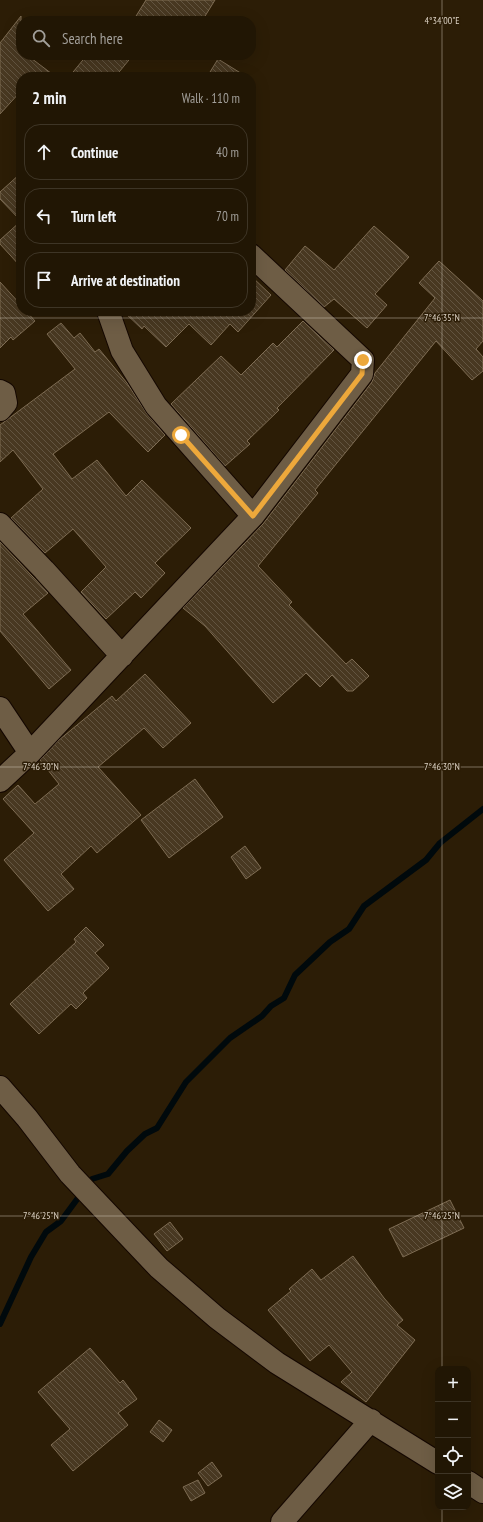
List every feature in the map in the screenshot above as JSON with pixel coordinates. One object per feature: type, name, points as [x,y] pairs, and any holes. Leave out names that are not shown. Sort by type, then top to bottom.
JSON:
[{"type":"street","points":[[0,781],[30,752],[122,656],[253,516],[362,374],[363,360],[256,260]]},
{"type":"street","points":[[110,316],[122,351],[156,406],[253,516]]},
{"type":"street","points":[[0,391],[4,393],[6,403],[0,410]]},
{"type":"street","points":[[0,524],[122,656]]},
{"type":"street","points":[[0,708],[30,752]]},
{"type":"street","points":[[0,1087],[27,1118],[70,1174],[98,1205],[159,1268],[217,1318],[277,1363],[435,1461]]},
{"type":"street","points":[[282,1522],[371,1420]]},
{"type":"street","points":[[471,1484],[483,1492]]},
{"type":"building","points":[[146,0],[215,0],[205,16],[136,16]]},
{"type":"building","points":[[16,22],[16,60],[34,60],[49,72],[16,72],[16,96],[0,114],[0,43]]},
{"type":"building","points":[[83,60],[129,60],[119,72],[73,72]]},
{"type":"building","points":[[217,60],[220,60],[239,72],[210,72]]},
{"type":"building","points":[[16,178],[16,216],[0,199],[0,192]]},
{"type":"building","points":[[16,226],[16,262],[0,244],[0,240]]},
{"type":"building","points":[[374,226],[409,257],[375,294],[387,305],[367,328],[334,299],[324,307],[285,270],[305,246],[334,270]]},
{"type":"building","points":[[439,261],[483,301],[483,341],[476,349],[483,357],[483,371],[472,380],[436,341],[315,490],[318,493],[258,566],[292,602],[289,605],[346,664],[352,659],[369,676],[353,691],[347,691],[332,675],[320,687],[306,673],[273,703],[205,626],[183,608],[263,524],[372,382],[375,373],[435,298],[419,283]]},
{"type":"building","points":[[256,281],[271,295],[256,312]]},
{"type":"building","points":[[0,282],[16,300],[16,316],[30,316],[35,321],[13,340],[11,337],[0,348]]},
{"type":"building","points":[[128,316],[252,316],[238,332],[230,324],[211,345],[189,324],[166,347],[144,326],[142,329]]},
{"type":"building","points":[[303,321],[334,350],[277,408],[279,410],[247,441],[250,444],[225,466],[171,404],[221,356],[241,375],[273,343],[277,347]]},
{"type":"building","points":[[61,323],[74,338],[80,333],[95,352],[99,349],[127,383],[147,414],[165,435],[148,452],[109,412],[53,454],[72,479],[97,460],[126,496],[142,480],[191,528],[155,563],[165,573],[141,598],[135,592],[106,619],[81,592],[106,567],[73,529],[45,553],[11,518],[43,489],[13,450],[0,462],[0,425],[75,369],[47,334]]},
{"type":"building","points":[[0,542],[48,593],[23,614],[71,670],[49,689],[0,631]]},
{"type":"building","points":[[145,674],[191,723],[163,748],[144,728],[98,767],[141,815],[97,853],[91,846],[61,874],[74,889],[48,911],[4,860],[34,833],[3,799],[18,785],[35,804],[59,784],[40,760],[59,740],[112,696],[116,701]]},
{"type":"building","points":[[195,779],[223,817],[169,858],[141,820]]},
{"type":"building","points":[[245,846],[261,868],[246,879],[231,857]]},
{"type":"building","points":[[86,927],[104,945],[95,953],[109,968],[83,993],[87,998],[76,1009],[71,1004],[39,1034],[10,1004],[76,942],[74,939]]},
{"type":"building","points":[[450,1200],[464,1228],[403,1257],[389,1229]]},
{"type":"building","points":[[170,1222],[183,1239],[167,1251],[154,1234]]},
{"type":"building","points":[[353,1256],[384,1298],[403,1320],[397,1325],[415,1340],[366,1402],[341,1382],[352,1372],[329,1345],[310,1361],[268,1310],[291,1291],[289,1289],[312,1269],[321,1280]]},
{"type":"building","points":[[90,1348],[120,1383],[123,1380],[137,1399],[118,1413],[128,1425],[73,1471],[51,1445],[70,1429],[38,1392]]},
{"type":"building","points":[[159,1420],[172,1430],[163,1442],[150,1432]]},
{"type":"building","points":[[212,1462],[222,1476],[208,1486],[198,1473]]},
{"type":"building","points":[[198,1480],[205,1493],[191,1501],[183,1487]]},
{"type":"waterway","points":[[0,1324],[31,1257],[46,1232],[61,1221],[92,1179],[108,1174],[127,1151],[145,1134],[157,1128],[186,1082],[230,1038],[262,1016],[271,1006],[284,998],[295,975],[330,942],[349,929],[364,906],[426,860],[440,843],[483,809]]},
{"type":"route","points":[[181,435],[253,516],[362,374],[363,360]]}]
